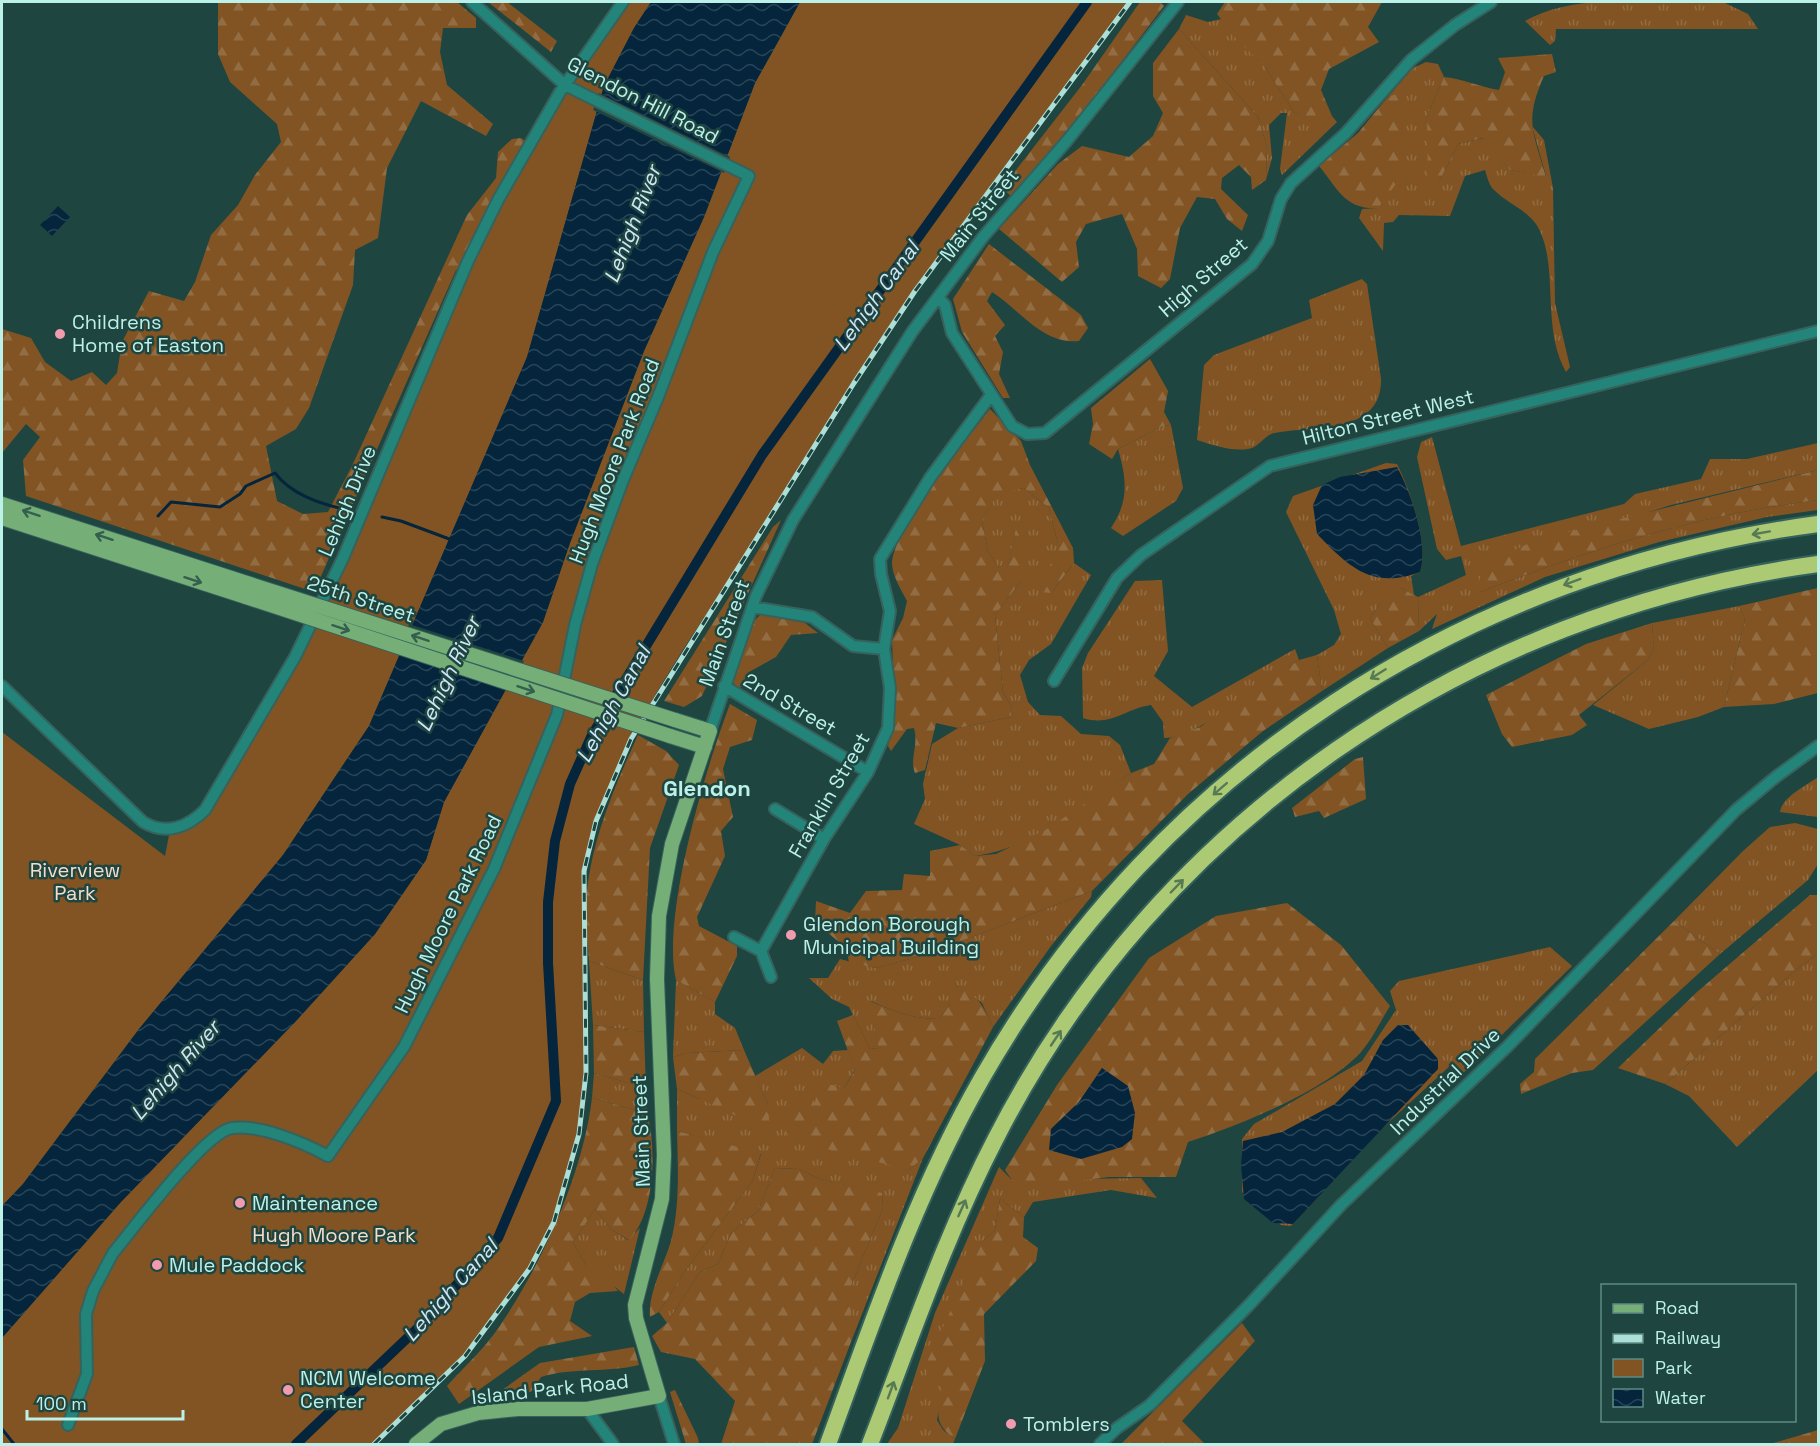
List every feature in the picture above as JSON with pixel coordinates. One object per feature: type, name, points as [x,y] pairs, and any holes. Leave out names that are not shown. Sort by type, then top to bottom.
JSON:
[{"type":"highway","points":[[828,1444],[920,1206],[982,1078],[1023,1012],[1063,957],[1120,887],[1179,826],[1260,756],[1323,710],[1419,650],[1481,619],[1557,588],[1641,560],[1710,543],[1818,524]]},
{"type":"highway","points":[[870,1444],[953,1229],[1014,1105],[1054,1040],[1096,979],[1151,914],[1220,843],[1276,793],[1345,742],[1432,689],[1501,654],[1566,628],[1674,592],[1720,581],[1818,564]]},
{"type":"main road","name":"25th Street","points":[[2,504],[57,529]]},
{"type":"main road","name":"25th Street","points":[[2,518],[57,529],[248,590],[710,731]]},
{"type":"main road","name":"25th Street","points":[[248,590],[705,747]]},
{"type":"main road","name":"Main Street","points":[[659,1396],[636,1318],[635,1305],[662,1199],[664,1155],[657,979],[659,916],[672,844],[694,772],[710,731]]},
{"type":"main road","name":"Island Park Road","points":[[416,1444],[441,1424],[478,1413],[518,1409],[587,1409],[659,1396]]},
{"type":"street","name":"Glendon Hill Road","points":[[472,2],[565,85],[749,176]]},
{"type":"street","name":"Lehigh Drive","points":[[2,686],[143,822],[170,830],[200,815],[295,657],[343,558],[468,261],[498,200],[565,85],[623,2]]},
{"type":"street","name":"Main Street","points":[[710,731],[752,608],[793,520],[912,332],[983,237],[1066,142],[1178,2]]},
{"type":"street","name":"High Street","points":[[938,297],[945,305],[952,333],[991,395],[1019,432],[1036,435],[1045,433],[1252,264],[1268,241],[1281,199],[1291,183],[1346,133],[1411,60],[1455,25],[1491,2]]},
{"type":"street","name":"Hugh Moore Park Road","points":[[68,1425],[87,1374],[86,1314],[102,1270],[113,1253],[203,1146],[223,1131],[248,1129],[305,1143],[328,1156],[404,1047],[494,869],[557,715],[575,625],[592,564],[713,252],[749,176]]},
{"type":"street","name":"Hilton Street West","points":[[1054,681],[1117,578],[1141,555],[1270,466],[1818,331]]},
{"type":"street","name":"Franklin Street","points":[[761,951],[824,839],[868,772],[888,728],[890,688],[884,649],[890,611],[880,559],[930,478],[991,395]]},
{"type":"street","points":[[752,608],[812,617],[853,646],[884,649]]},
{"type":"street","name":"2nd Street","points":[[724,686],[868,772]]},
{"type":"street","name":"Industrial Drive","points":[[1100,1444],[1158,1396],[1250,1304],[1341,1206],[1508,1046],[1736,810],[1818,746]]},
{"type":"street","points":[[775,809],[824,839]]},
{"type":"street","points":[[734,937],[761,951],[771,977]]},
{"type":"street","points":[[659,1396],[674,1444]]},
{"type":"street","points":[[587,1409],[613,1444]]},
{"type":"green space","points":[[218,2],[457,2],[476,18],[476,28],[443,28],[440,52],[447,85],[493,124],[486,136],[421,101],[387,168],[378,238],[355,250],[353,285],[309,408],[296,429],[266,446],[277,501],[303,514],[328,512],[352,466],[467,215],[496,178],[498,152],[512,139],[521,138],[539,151],[431,579],[413,623],[473,262],[456,270],[314,592],[26,496],[23,460],[40,437],[26,424],[2,453],[2,329],[31,338],[45,362],[71,381],[92,372],[106,385],[117,373],[122,342],[149,291],[184,301],[195,282],[211,235],[238,205],[255,175],[281,142],[277,124],[230,82],[218,54]]},
{"type":"green space","points":[[488,2],[507,2],[557,41],[551,52]]},
{"type":"green space","name":"Riverview Park","points":[[623,2],[651,2],[634,28],[604,86],[527,357],[369,726],[283,855],[139,1029],[23,1184],[2,1206],[2,732],[165,856],[170,830],[194,820],[295,657],[498,200]]},
{"type":"green space","name":"Hugh Moore Park","points":[[800,2],[1130,2],[993,182],[914,292],[677,660],[623,754],[598,818],[590,849],[586,879],[584,939],[587,1034],[584,1099],[574,1158],[555,1213],[530,1264],[499,1312],[462,1358],[374,1444],[2,1444],[2,1338],[120,1203],[296,1021],[375,934],[426,860],[444,802],[543,622],[570,543],[644,351],[704,217],[755,83]]},
{"type":"green space","points":[[1140,2],[1160,2],[1164,6],[1096,95],[1012,197],[1002,188],[1082,85]]},
{"type":"green space","points":[[1225,2],[1382,2],[1368,27],[1379,42],[1329,69],[1321,90],[1332,116],[1321,127],[1294,112],[1262,63],[1239,42],[1217,14]]},
{"type":"green space","points":[[1603,2],[1723,2],[1748,14],[1758,29],[1556,29],[1555,41],[1550,45],[1525,21],[1562,7]]},
{"type":"green space","points":[[1186,15],[1208,22],[1221,19],[1262,63],[1294,112],[1321,126],[1332,116],[1337,122],[1282,175],[1280,169],[1287,113],[1281,113],[1269,125],[1272,158],[1266,180],[1267,147],[1258,117],[1179,29]]},
{"type":"green space","points":[[1179,29],[1258,117],[1267,147],[1266,180],[1252,190],[1251,177],[1239,165],[1222,178],[1221,189],[1248,215],[1242,231],[1227,219],[1215,199],[1197,197],[1180,228],[1170,279],[1161,288],[1138,276],[1137,249],[1122,214],[1086,224],[1076,242],[1079,267],[1062,282],[999,229],[1058,164],[1082,146],[1129,157],[1153,136],[1163,113],[1153,96],[1153,63]]},
{"type":"green space","points":[[1552,54],[1556,72],[1544,76],[1532,116],[1534,137],[1546,177],[1510,170],[1483,138],[1458,144],[1439,182],[1428,182],[1427,117],[1444,77],[1499,90],[1505,72],[1498,58]]},
{"type":"green space","points":[[1426,62],[1438,64],[1444,77],[1427,117],[1439,182],[1458,144],[1484,138],[1510,170],[1546,176],[1532,126],[1544,140],[1553,188],[1555,303],[1570,367],[1566,372],[1558,355],[1554,336],[1548,262],[1539,229],[1530,217],[1492,188],[1485,170],[1465,176],[1450,216],[1399,215],[1393,222],[1384,223],[1383,251],[1359,218],[1362,209],[1378,208],[1398,94],[1387,98],[1413,68]]},
{"type":"green space","points":[[1398,93],[1402,176],[1378,208],[1358,206],[1337,190],[1319,166],[1358,133],[1387,98]]},
{"type":"green space","points":[[989,244],[1081,315],[1088,328],[1079,341],[1066,341],[1054,337],[1043,332],[992,292],[987,301],[1005,325],[995,336],[1003,352],[999,374],[1010,398],[1003,398],[962,332],[953,299]]},
{"type":"green space","points":[[1362,279],[1367,284],[1381,379],[1378,397],[1370,410],[1358,419],[1343,424],[1272,434],[1252,448],[1238,450],[1224,448],[1197,440],[1204,365],[1214,355],[1312,318],[1309,300]]},
{"type":"green space","points":[[1150,359],[1168,391],[1164,412],[1171,425],[1163,426],[1118,449],[1112,459],[1089,444],[1093,424],[1091,408]]},
{"type":"green space","points":[[990,409],[1021,441],[1030,465],[1073,548],[1074,563],[1051,593],[1040,592],[1058,544],[1049,508],[1024,488],[997,494],[982,521],[988,551],[998,567],[1007,570],[1016,528],[1025,531],[1021,581],[995,615],[1003,693],[1012,707],[1011,717],[958,728],[936,723],[925,770],[915,773],[913,768],[914,728],[907,729],[891,751],[888,746],[895,712],[892,640],[903,618],[907,601],[895,578],[892,563],[896,548],[918,507]]},
{"type":"green space","points":[[1171,425],[1183,488],[1176,501],[1123,536],[1111,528],[1121,509],[1125,490],[1118,449],[1163,426]]},
{"type":"green space","points":[[1432,437],[1461,546],[1624,504],[1635,494],[1701,479],[1710,459],[1747,459],[1818,443],[1818,470],[1671,505],[1481,566],[1480,592],[1564,561],[1688,524],[1773,506],[1818,500],[1818,510],[1767,517],[1659,542],[1545,577],[1432,629],[1437,614],[1419,631],[1418,597],[1466,575],[1461,556],[1446,560],[1437,549],[1417,457],[1421,442]]},
{"type":"green space","points":[[1386,463],[1397,464],[1417,517],[1422,560],[1420,572],[1411,576],[1414,595],[1399,587],[1382,601],[1370,618],[1388,648],[1322,691],[1317,655],[1334,645],[1341,634],[1334,610],[1286,512],[1293,496]]},
{"type":"green space","points":[[1818,470],[1818,500],[1773,506],[1646,535],[1564,561],[1480,592],[1480,566],[1536,540]]},
{"type":"green space","points":[[1024,488],[1049,508],[1058,544],[1051,593],[1074,563],[1091,575],[1051,644],[1029,660],[1020,675],[1028,702],[1040,715],[1061,716],[1081,734],[1109,736],[1120,745],[1131,773],[1057,824],[1037,835],[996,852],[975,856],[960,845],[914,824],[925,799],[923,784],[932,744],[958,728],[1011,717],[1012,707],[1003,693],[995,615],[1021,581],[1016,529],[1007,571],[998,567],[988,551],[982,521],[997,493]]},
{"type":"green space","points":[[781,520],[702,696],[684,707],[664,701],[773,527]]},
{"type":"green space","points":[[1162,580],[1168,651],[1154,676],[1192,707],[1295,649],[1299,660],[1233,707],[1178,736],[1164,738],[1163,722],[1151,705],[1110,719],[1083,718],[1082,668],[1088,653],[1135,581]]},
{"type":"green space","points":[[1399,587],[1418,597],[1419,631],[1388,648],[1370,618],[1382,601],[1386,588]]},
{"type":"green space","points":[[1818,588],[1818,693],[1774,704],[1724,707],[1745,619],[1739,606]]},
{"type":"green space","points":[[1739,606],[1745,619],[1724,707],[1698,717],[1649,729],[1593,705],[1648,660],[1654,647],[1652,623]]},
{"type":"green space","points":[[761,614],[805,623],[818,633],[791,635],[776,657],[749,672],[740,688],[733,683],[754,621]]},
{"type":"green space","points":[[1652,623],[1654,647],[1648,660],[1579,715],[1587,725],[1572,735],[1512,747],[1502,734],[1486,695],[1586,644]]},
{"type":"green space","points":[[1317,655],[1322,691],[1263,731],[1188,794],[1092,891],[922,956],[875,968],[849,962],[846,948],[815,922],[816,901],[850,913],[866,891],[902,890],[904,874],[930,876],[930,851],[960,845],[975,856],[996,854],[1047,829],[1131,773],[1154,764],[1170,738],[1200,727],[1299,660]]},
{"type":"green space","points":[[730,704],[757,720],[752,740],[730,747],[723,769],[733,817],[721,831],[725,856],[697,917],[699,926],[737,946],[737,956],[715,1002],[676,980],[673,952],[680,881],[688,842],[709,765]]},
{"type":"green space","points":[[638,735],[666,751],[679,765],[650,848],[643,980],[589,961],[585,917],[588,880],[598,837],[612,796]]},
{"type":"green space","points":[[1363,757],[1366,799],[1324,818],[1319,811],[1295,817],[1292,808],[1355,759]]},
{"type":"green space","points":[[1818,777],[1818,817],[1780,812],[1790,796]]},
{"type":"green space","points":[[1795,823],[1818,829],[1818,864],[1808,880],[1720,954],[1674,921],[1770,827]]},
{"type":"green space","points":[[1092,891],[1091,897],[1051,946],[993,1027],[982,1003],[957,986],[949,1006],[939,1019],[904,1014],[871,1001],[878,1048],[870,1049],[849,1007],[832,999],[809,978],[828,978],[840,959],[875,968],[922,956]]},
{"type":"green space","points":[[1810,895],[1818,895],[1818,954],[1802,965],[1665,1084],[1618,1068],[1697,992]]},
{"type":"green space","points":[[1287,903],[1341,945],[1390,1006],[1364,1048],[1345,1067],[1303,1094],[1255,1117],[1188,1142],[1176,1177],[1109,1177],[1045,1185],[1012,1180],[1005,1170],[1057,1085],[1149,958],[1216,916]],"holes":[[[1102,1068],[1132,1138],[1051,1129],[1079,1102]]]},
{"type":"green space","points":[[1674,921],[1720,954],[1593,1070],[1572,1073],[1521,1094],[1520,1084],[1534,1072],[1535,1059]]},
{"type":"green space","points":[[1550,947],[1572,966],[1461,1075],[1452,1064],[1376,1134],[1291,1226],[1281,1225],[1242,1192],[1242,1139],[1254,1124],[1362,1061],[1396,1010],[1390,991],[1399,981]]},
{"type":"green space","points":[[1818,954],[1818,1070],[1737,1147],[1689,1096],[1665,1084],[1802,965]]},
{"type":"green space","points":[[589,961],[643,980],[644,1032],[593,1025]]},
{"type":"green space","points":[[676,980],[715,1002],[715,1014],[735,1028],[744,1050],[686,1053],[673,1057]]},
{"type":"green space","points":[[956,986],[975,997],[987,1013],[993,1027],[923,1158],[909,1170],[788,1139],[778,1107],[815,1102],[819,1082],[844,1088],[855,1070],[837,1021],[853,1015],[870,1049],[878,1048],[870,1001],[904,1014],[939,1019],[949,1006]]},
{"type":"green space","points":[[593,1025],[644,1032],[646,1088],[594,1073]]},
{"type":"green space","points":[[802,1048],[823,1064],[833,1051],[848,1050],[855,1069],[844,1088],[909,1170],[923,1158],[851,1342],[851,1286],[883,1208],[882,1194],[820,1179],[799,1169],[775,1168],[758,1211],[731,1233],[718,1264],[700,1272],[667,1323],[659,1312],[685,1271],[753,1180],[761,1154],[677,1131],[677,1089],[699,1099],[768,1105],[755,1076]]},
{"type":"green space","points":[[744,1050],[768,1105],[770,1131],[677,1089],[673,1057],[686,1053]]},
{"type":"green space","points":[[594,1073],[646,1088],[647,1113],[592,1098]]},
{"type":"green space","points":[[592,1098],[647,1113],[650,1127],[652,1180],[649,1198],[638,1229],[629,1240],[612,1230],[595,1209],[573,1243],[586,1265],[607,1278],[618,1291],[590,1293],[575,1302],[570,1321],[592,1336],[539,1347],[459,1404],[447,1386],[499,1327],[545,1247],[580,1157]]},
{"type":"green space","points":[[677,1131],[761,1153],[753,1180],[685,1271],[659,1312],[650,1317],[651,1298],[674,1228],[678,1186]]},
{"type":"green space","points":[[999,1167],[1012,1180],[1141,1178],[1157,1198],[1111,1190],[1033,1202],[1024,1217],[1000,1199],[995,1230],[983,1241],[943,1385],[937,1420],[943,1430],[955,1439],[953,1444],[887,1444],[898,1428],[935,1313]]},
{"type":"green space","points":[[775,1168],[799,1169],[820,1179],[882,1193],[883,1208],[851,1286],[851,1342],[812,1444],[721,1444],[735,1401],[695,1359],[661,1352],[652,1336],[667,1323],[700,1272],[718,1264],[731,1233],[758,1211]]},
{"type":"green space","points":[[1000,1199],[1024,1217],[1023,1237],[1038,1248],[1036,1261],[984,1314],[985,1361],[955,1439],[942,1427],[938,1409],[942,1385],[927,1378],[926,1364],[983,1241],[995,1230]]},
{"type":"green space","points":[[595,1209],[612,1230],[628,1240],[640,1228],[624,1294],[586,1265],[573,1243]]},
{"type":"green space","points":[[1242,1323],[1255,1341],[1182,1421],[1205,1444],[1121,1444]]},
{"type":"green space","points":[[634,1347],[639,1365],[553,1374],[541,1377],[531,1392],[498,1393],[540,1363]]},
{"type":"green space","points":[[675,1390],[699,1444],[686,1444],[670,1392]]},
{"type":"green space","points":[[1818,1430],[1818,1444],[1770,1444]]},
{"type":"water","name":"Lehigh River","points":[[651,2],[800,2],[755,83],[704,217],[644,351],[570,543],[543,622],[444,802],[426,860],[375,934],[296,1021],[120,1203],[2,1338],[2,1206],[23,1184],[139,1029],[283,855],[369,726],[527,357],[604,86],[634,28]]},
{"type":"water","points":[[58,206],[70,217],[52,236],[40,225]]},
{"type":"water","points":[[1397,467],[1408,490],[1417,519],[1422,548],[1420,572],[1403,577],[1375,577],[1351,565],[1317,534],[1313,505],[1322,485],[1340,477]]},
{"type":"water","points":[[1398,1025],[1408,1025],[1438,1059],[1438,1069],[1293,1224],[1273,1223],[1244,1199],[1241,1165],[1243,1141],[1282,1132],[1335,1104],[1364,1075],[1383,1040]]},
{"type":"water","points":[[1102,1068],[1128,1086],[1135,1113],[1132,1139],[1122,1147],[1081,1159],[1049,1150],[1051,1129],[1079,1102]]},
{"type":"pier","points":[[599,93],[730,157],[724,173],[593,110]]},
{"type":"pier","points":[[409,624],[524,661],[509,688],[397,653]]},
{"type":"waterway","name":"Lehigh Canal","points":[[296,1444],[422,1324],[498,1238],[556,1101],[548,963],[548,902],[555,841],[570,784],[592,735],[762,455],[1087,2]]},
{"type":"waterway","points":[[158,516],[171,502],[220,507],[240,494],[246,486],[275,473],[297,492],[315,501],[343,509]]},
{"type":"waterway","points":[[382,517],[401,521],[452,540]]},
{"type":"waterway","points":[[2,1429],[14,1444]]},
{"type":"railway","points":[[374,1444],[465,1356],[530,1268],[554,1222],[579,1134],[586,1073],[584,871],[596,821],[631,739],[854,383],[915,291],[1130,2]]},
{"type":"place","name":"Childrens Home of Easton","points":[[60,334]]},
{"type":"place","name":"Glendon Borough Municipal Building","points":[[791,935]]},
{"type":"place","name":"Maintenance","points":[[240,1203]]},
{"type":"place","name":"Mule Paddock","points":[[157,1265]]},
{"type":"place","name":"NCM Welcome Center","points":[[288,1390]]},
{"type":"place","name":"Tomblers","points":[[1011,1424]]},
{"type":"district","name":"Glendon","points":[[707,788]]}]
